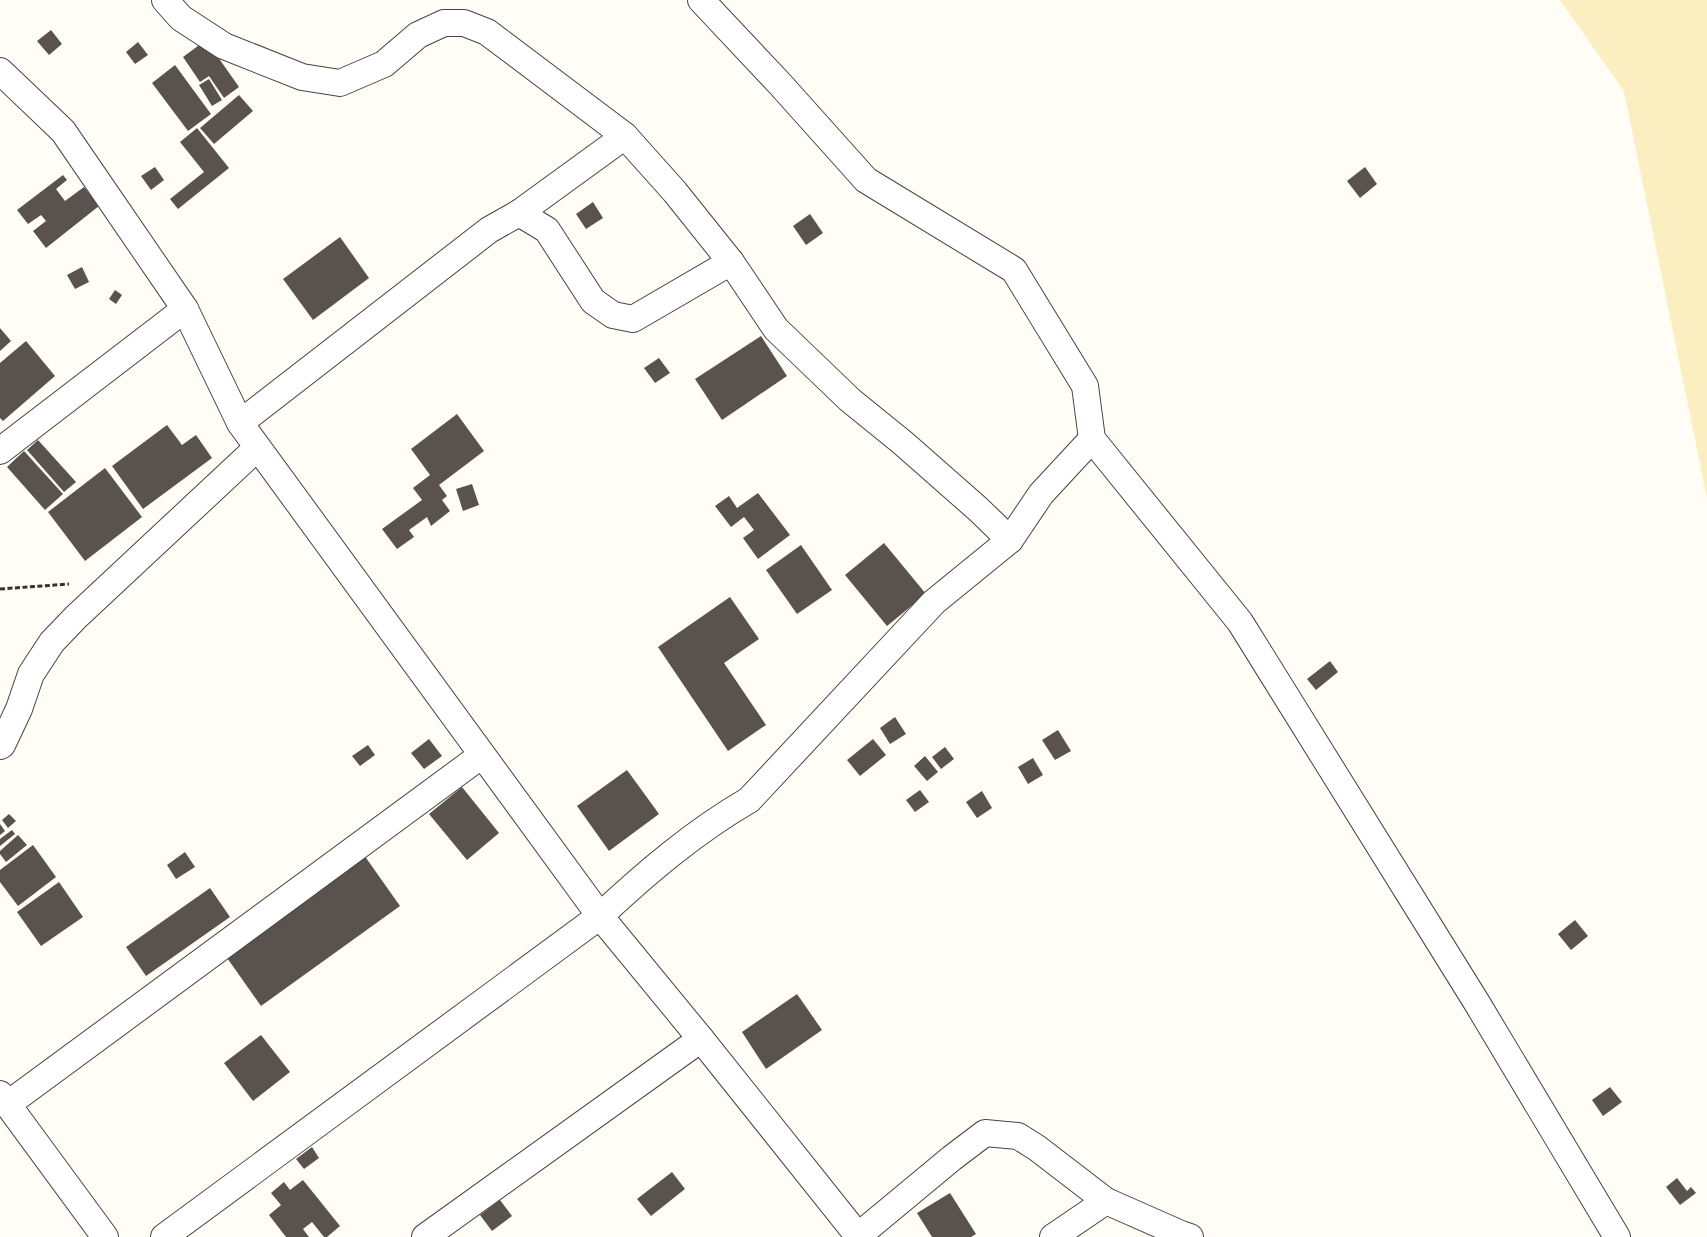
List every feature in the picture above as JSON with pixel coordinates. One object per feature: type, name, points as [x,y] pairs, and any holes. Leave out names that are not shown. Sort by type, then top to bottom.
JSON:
[{"type":"street","points":[[165,0],[182,18],[224,46],[302,78],[340,83],[384,64],[418,35],[444,23],[464,23],[487,32],[625,136],[675,192],[731,262],[776,329],[850,400],[978,509],[1010,540]]},
{"type":"street","points":[[701,0],[866,180],[1014,270],[1085,386],[1092,439],[1240,622],[1477,1003],[1618,1237]]},
{"type":"street","points":[[0,71],[63,131],[185,309],[240,423],[257,448],[600,916],[859,1236],[952,1158],[985,1133],[1018,1136],[1037,1148],[1106,1201],[1190,1237]]},
{"type":"street","points":[[240,423],[489,230],[519,213],[625,136]]},
{"type":"street","points":[[519,213],[547,230],[593,301],[613,314],[633,319],[731,262]]},
{"type":"street","points":[[0,451],[185,309]]},
{"type":"street","points":[[164,1237],[600,916],[642,876],[721,816],[749,800],[934,602],[1010,540],[1041,494],[1092,439]]},
{"type":"street","points":[[0,746],[19,709],[31,674],[52,642],[76,617],[257,448]]},
{"type":"street","points":[[105,1237],[4,1099],[482,755]]},
{"type":"street","points":[[426,1237],[701,1039]]},
{"type":"street","points":[[1053,1237],[1106,1201]]},
{"type":"sand","points":[[1560,0],[1707,0],[1707,498],[1624,91]]},
{"type":"building","points":[[51,30],[62,44],[49,55],[37,41]]},
{"type":"building","points":[[206,40],[239,87],[224,98],[209,76],[200,82],[183,57]]},
{"type":"building","points":[[138,42],[148,55],[135,64],[126,52]]},
{"type":"building","points":[[175,65],[211,114],[188,131],[152,83]]},
{"type":"building","points":[[209,79],[222,100],[212,106],[199,85]]},
{"type":"building","points":[[239,95],[253,111],[214,144],[200,128]]},
{"type":"building","points":[[197,128],[229,168],[178,209],[170,199],[204,172],[180,142]]},
{"type":"building","points":[[155,167],[164,180],[151,190],[141,176]]},
{"type":"building","points":[[1365,167],[1377,184],[1360,198],[1347,181]]},
{"type":"building","points":[[63,175],[67,180],[56,189],[65,201],[84,187],[99,206],[46,248],[33,231],[46,221],[41,215],[28,224],[17,210]]},
{"type":"building","points":[[593,202],[603,218],[586,229],[576,214]]},
{"type":"building","points":[[810,214],[823,233],[806,245],[793,226]]},
{"type":"building","points":[[340,237],[369,278],[313,320],[283,279]]},
{"type":"building","points":[[82,267],[89,282],[75,289],[67,275]]},
{"type":"building","points":[[115,290],[122,295],[116,304],[109,299]]},
{"type":"building","points":[[0,328],[11,341],[0,351]]},
{"type":"building","points":[[761,336],[787,376],[722,420],[695,379]]},
{"type":"building","points":[[26,341],[55,376],[3,421],[0,418],[0,363]]},
{"type":"building","points":[[659,358],[670,373],[655,383],[644,368]]},
{"type":"building","points":[[457,414],[484,451],[439,485],[447,496],[442,500],[450,511],[431,526],[427,517],[409,530],[414,537],[397,549],[382,529],[422,500],[413,488],[430,475],[411,449]]},
{"type":"building","points":[[167,425],[182,445],[196,435],[212,458],[143,509],[112,466]]},
{"type":"building","points":[[38,440],[76,482],[64,492],[27,450]]},
{"type":"building","points":[[24,451],[63,494],[45,510],[7,467]]},
{"type":"building","points":[[105,468],[142,517],[85,561],[48,512]]},
{"type":"building","points":[[472,484],[479,505],[463,511],[456,489]]},
{"type":"building","points":[[758,493],[790,535],[758,559],[743,538],[754,530],[744,517],[731,527],[715,506],[729,496],[737,508]]},
{"type":"building","points":[[884,543],[926,594],[887,626],[845,575]]},
{"type":"building","points":[[801,545],[832,590],[797,614],[766,570]]},
{"type":"building","points":[[730,597],[759,639],[724,663],[766,725],[728,751],[658,647]]},
{"type":"building","points":[[1330,661],[1338,672],[1316,690],[1307,679]]},
{"type":"building","points":[[895,717],[906,734],[890,744],[880,728]]},
{"type":"building","points":[[1058,730],[1071,751],[1055,760],[1042,740]]},
{"type":"building","points":[[429,739],[442,756],[424,769],[411,753]]},
{"type":"building","points":[[873,739],[886,755],[860,776],[847,760]]},
{"type":"building","points":[[368,745],[375,755],[360,766],[352,756]]},
{"type":"building","points":[[945,747],[954,759],[941,769],[932,757]]},
{"type":"building","points":[[925,756],[938,772],[927,781],[914,766]]},
{"type":"building","points":[[1033,758],[1043,775],[1028,784],[1018,767]]},
{"type":"building","points":[[627,770],[659,814],[609,851],[577,806]]},
{"type":"building","points":[[462,787],[499,833],[467,860],[429,814]]},
{"type":"building","points":[[920,790],[929,802],[915,812],[906,800]]},
{"type":"building","points":[[982,791],[992,808],[977,818],[966,802]]},
{"type":"building","points":[[9,814],[16,821],[8,828],[2,820]]},
{"type":"building","points":[[0,824],[5,831],[0,835]]},
{"type":"building","points":[[12,830],[15,834],[0,846],[0,839]]},
{"type":"building","points":[[18,835],[27,845],[6,862],[0,851]]},
{"type":"building","points":[[33,845],[56,877],[18,906],[0,882],[0,870]]},
{"type":"building","points":[[185,852],[195,867],[176,879],[167,865]]},
{"type":"building","points":[[364,855],[400,906],[261,1006],[225,955]]},
{"type":"building","points":[[59,882],[83,917],[41,946],[17,912]]},
{"type":"building","points":[[210,888],[230,917],[146,976],[126,947]]},
{"type":"building","points":[[1575,920],[1588,936],[1571,950],[1558,934]]},
{"type":"building","points":[[797,994],[822,1030],[766,1069],[742,1032]]},
{"type":"building","points":[[261,1035],[290,1072],[253,1101],[224,1063]]},
{"type":"building","points":[[1610,1087],[1622,1102],[1603,1116],[1592,1100]]},
{"type":"building","points":[[312,1147],[319,1158],[304,1169],[296,1159]]},
{"type":"building","points":[[672,1172],[685,1189],[651,1216],[637,1199]]},
{"type":"building","points":[[1677,1178],[1687,1191],[1691,1187],[1696,1193],[1680,1205],[1666,1187]]},
{"type":"building","points":[[303,1180],[340,1226],[327,1237],[324,1237],[312,1222],[303,1229],[309,1237],[286,1237],[269,1215],[281,1205],[271,1193],[284,1182],[290,1190]]},
{"type":"building","points":[[950,1193],[976,1234],[971,1237],[932,1237],[917,1213]]},
{"type":"building","points":[[500,1200],[512,1216],[492,1231],[480,1215]]}]
